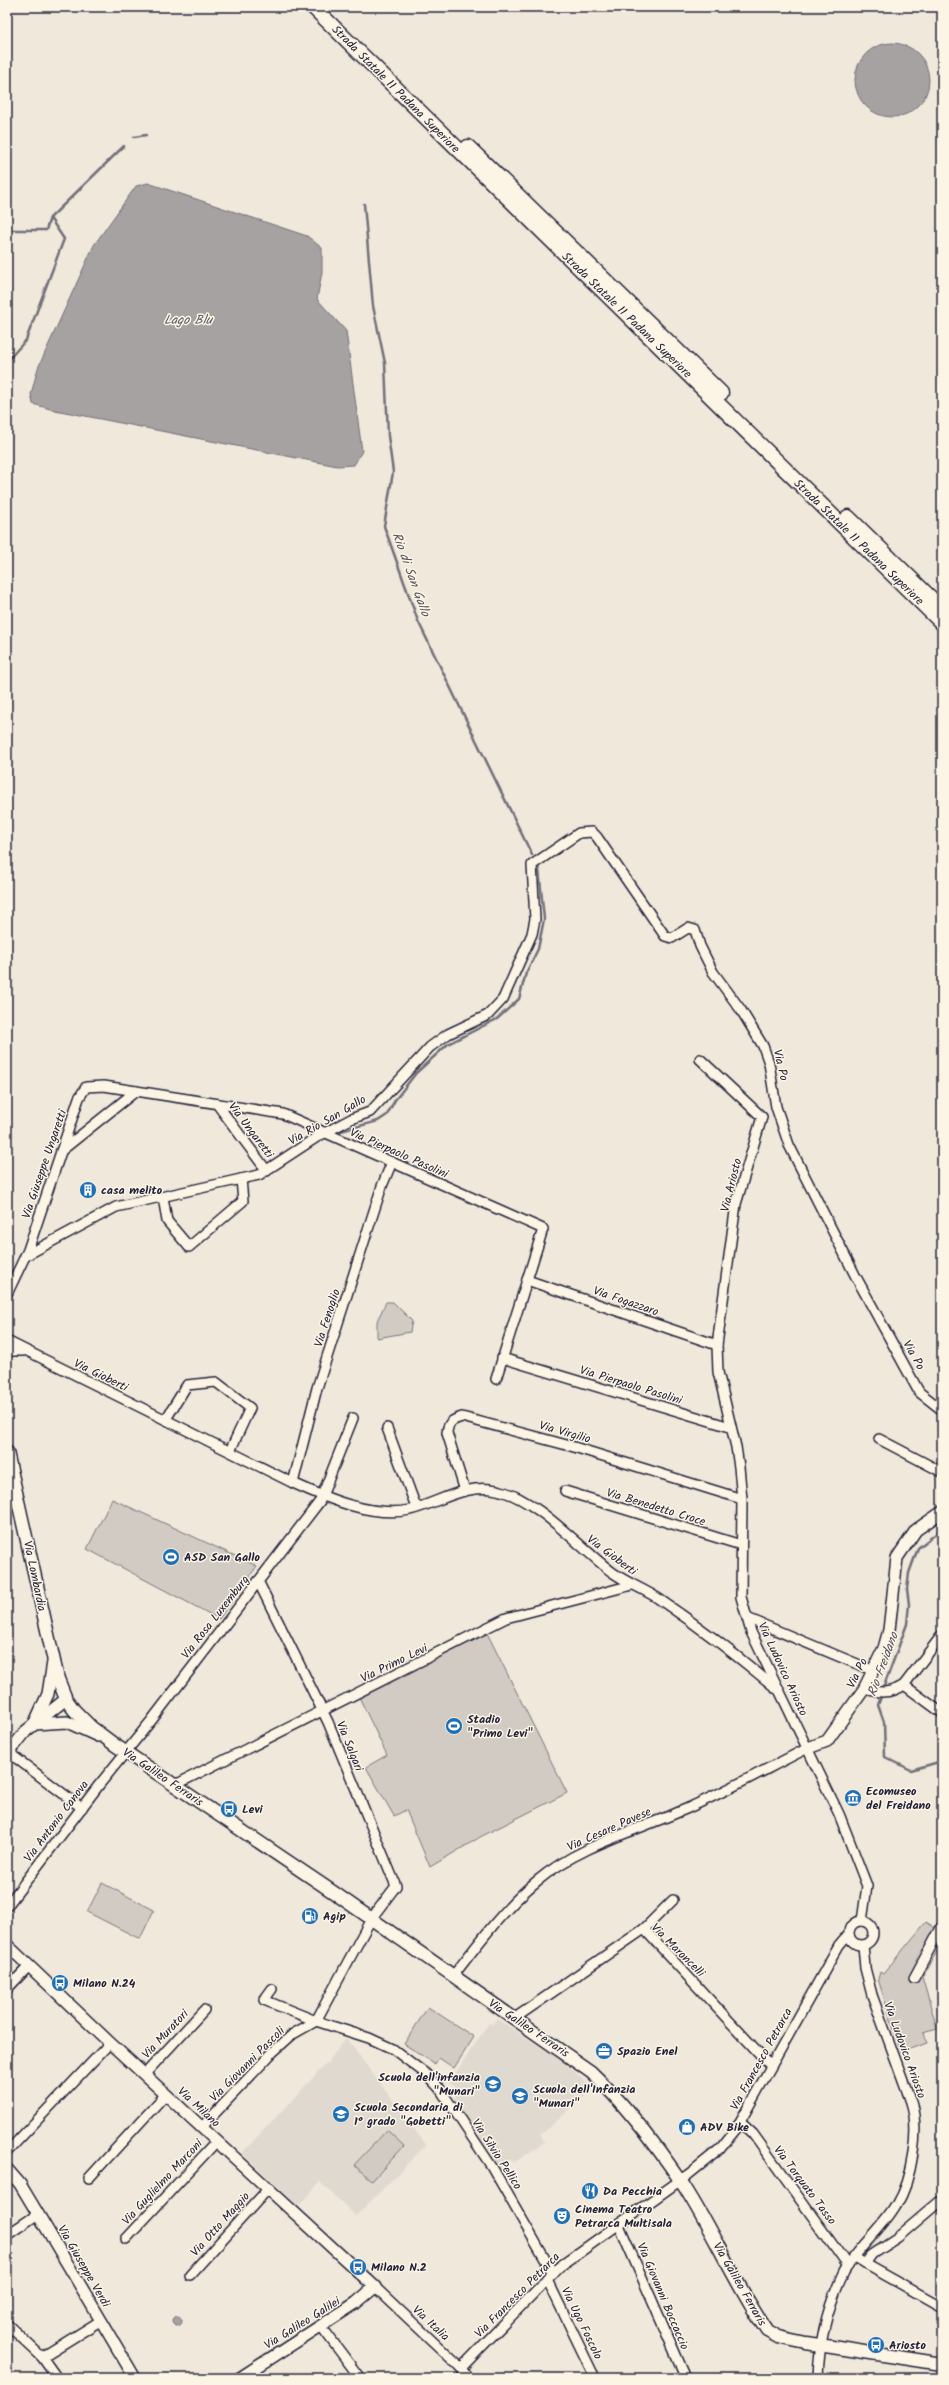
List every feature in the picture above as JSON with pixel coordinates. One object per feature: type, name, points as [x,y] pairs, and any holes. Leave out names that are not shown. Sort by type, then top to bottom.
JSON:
[{"type":"highway","name":"Strada Statale 11 Padana Superiore","points":[[313,7],[942,623]]},
{"type":"highway","name":"Strada Statale 11 Padana Superiore","points":[[326,7],[942,609]]},
{"type":"main road","name":"Via Lombardia","points":[[7,1452],[53,1661],[66,1699]]},
{"type":"main road","name":"Via Galileo Ferraris","points":[[66,1699],[88,1723],[120,1748],[576,2060],[606,2085],[680,2181],[767,2331],[778,2337],[942,2364]]},
{"type":"street","name":"Via Po","points":[[532,865],[579,833],[592,832],[597,837],[665,936],[672,938],[688,928],[695,930],[700,946],[713,972],[745,1016],[763,1046],[769,1063],[776,1107],[789,1145],[856,1278],[919,1392],[942,1410]]},
{"type":"street","name":"Via Rio San Gallo","points":[[25,1256],[116,1207],[241,1179],[267,1170],[317,1136],[326,1133],[351,1119],[370,1112],[430,1047],[448,1034],[495,1010],[503,999],[525,953],[532,934],[535,919],[532,865]]},
{"type":"street","name":"Via Ariosto","points":[[700,1059],[762,1117],[736,1204],[717,1345]]},
{"type":"street","name":"Via Pierpaolo Pasolini","points":[[86,1087],[93,1085],[283,1114],[543,1229],[496,1379]]},
{"type":"street","name":"Via Giuseppe Ungaretti","points":[[7,1294],[25,1256],[79,1098],[86,1087]]},
{"type":"street","points":[[61,1151],[136,1091]]},
{"type":"street","name":"Via Ungaretti","points":[[217,1104],[267,1170]]},
{"type":"street","name":"Via Fenoglio","points":[[293,1483],[317,1388],[382,1186],[392,1162]]},
{"type":"street","points":[[163,1197],[167,1221],[189,1246],[243,1200],[241,1179]]},
{"type":"street","name":"Via Fogazzaro","points":[[527,1280],[717,1345]]},
{"type":"street","name":"Via Gioberti","points":[[7,1341],[26,1352],[166,1419],[293,1483],[337,1502],[390,1512],[416,1507],[478,1488],[497,1490],[524,1500],[592,1556],[632,1585],[645,1590],[729,1649],[780,1691]]},
{"type":"street","name":"Via Ludovico Ariosto","points":[[717,1345],[718,1372],[736,1447],[742,1499],[741,1597],[751,1632],[839,1814],[867,1886],[862,1921]]},
{"type":"street","points":[[7,1351],[26,1352]]},
{"type":"street","name":"Via Pierpaolo Pasolini","points":[[502,1358],[730,1427]]},
{"type":"street","points":[[166,1419],[187,1384],[216,1382],[250,1408],[230,1452]]},
{"type":"street","name":"Via Virgilio","points":[[465,1491],[447,1433],[448,1426],[452,1420],[462,1417],[574,1447],[742,1499]]},
{"type":"street","points":[[322,1496],[353,1418]]},
{"type":"street","points":[[387,1428],[416,1507]]},
{"type":"street","points":[[879,1439],[942,1472]]},
{"type":"street","name":"Via Benedetto Croce","points":[[565,1491],[741,1545]]},
{"type":"street","name":"Via Rosa Luxemburg","points":[[120,1748],[152,1720],[322,1496]]},
{"type":"street","name":"Via Po","points":[[808,1748],[827,1741],[864,1689],[874,1671],[889,1630],[897,1558],[916,1530],[942,1512]]},
{"type":"street","name":"Via Salgari","points":[[258,1581],[323,1712],[396,1886],[371,1919]]},
{"type":"street","name":"Via Primo Levi","points":[[175,1785],[323,1712],[506,1618],[632,1585]]},
{"type":"street","points":[[747,1618],[874,1671]]},
{"type":"street","points":[[864,1689],[882,1692],[904,1685],[942,1635]]},
{"type":"street","points":[[34,1724],[48,1694],[53,1661]]},
{"type":"street","points":[[904,1685],[942,1714]]},
{"type":"street","points":[[66,1699],[34,1724],[8,1754],[82,1808]]},
{"type":"street","points":[[34,1724],[67,1722],[120,1748]]},
{"type":"street","name":"Via Antonio Canova","points":[[7,1906],[82,1808],[120,1748]]},
{"type":"street","name":"Via Cesare Pavese","points":[[453,1976],[510,1904],[557,1866],[581,1851],[687,1808],[808,1748]]},
{"type":"street","points":[[644,1930],[673,1900]]},
{"type":"street","points":[[316,2021],[371,1919]]},
{"type":"street","points":[[862,1921],[870,1924],[874,1933],[871,1941],[863,1945],[854,1943],[849,1936],[850,1928],[862,1921]]},
{"type":"street","points":[[914,1978],[942,1926]]},
{"type":"street","name":"Via Maroncelli","points":[[515,2018],[644,1930],[770,2065]]},
{"type":"street","name":"Via Francesco Petrarca","points":[[461,2368],[550,2276],[619,2224],[680,2181],[720,2149],[740,2122],[770,2065],[839,1945],[849,1936]]},
{"type":"street","name":"Via Ludovico Ariosto","points":[[818,2378],[826,2321],[853,2257],[896,2205],[909,2170],[916,2129],[916,2116],[866,1973],[863,1945]]},
{"type":"street","name":"Via Milano","points":[[7,1946],[144,2075],[375,2287]]},
{"type":"street","points":[[7,1988],[29,1966]]},
{"type":"street","name":"Via Silvio Pellico","points":[[272,1989],[264,2000],[316,2021],[369,2038],[393,2049],[426,2074],[440,2089],[495,2172],[550,2276]]},
{"type":"street","name":"Via Muratori","points":[[144,2075],[204,2010]]},
{"type":"street","name":"Via Giovanni Pascoli","points":[[202,2127],[273,2052],[293,2034],[316,2021]]},
{"type":"street","points":[[7,2152],[110,2043]]},
{"type":"street","points":[[89,2178],[166,2094]]},
{"type":"street","name":"Via Torquato Tasso","points":[[740,2122],[753,2134],[848,2266]]},
{"type":"street","name":"Via Guglielmo Marconi","points":[[126,2239],[217,2141]]},
{"type":"street","name":"Via Giuseppe Verdi","points":[[7,2169],[20,2184],[135,2378]]},
{"type":"street","name":"Via Otto Maggio","points":[[190,2275],[268,2189]]},
{"type":"street","points":[[865,2264],[872,2254],[898,2238],[939,2202]]},
{"type":"street","points":[[7,2235],[38,2214]]},
{"type":"street","name":"Via Giovanni Boccaccio","points":[[619,2224],[686,2378]]},
{"type":"street","points":[[853,2257],[942,2307]]},
{"type":"street","name":"Via Ugo Foscolo","points":[[550,2276],[595,2378]]},
{"type":"street","name":"Via Galileo Galilei","points":[[244,2377],[356,2303],[375,2287]]},
{"type":"street","name":"Via Italia","points":[[375,2287],[461,2368],[468,2378]]},
{"type":"street","points":[[42,2357],[100,2321]]},
{"type":"street","points":[[7,2324],[42,2357],[57,2378]]},
{"type":"street","points":[[321,2326],[360,2378]]},
{"type":"shaded area","points":[[386,1302],[393,1302],[412,1321],[410,1332],[377,1338],[377,1321]]},
{"type":"shaded area","name":"ASD San Gallo","points":[[112,1499],[257,1566],[219,1619],[87,1549]]},
{"type":"shaded area","name":"Stadio \"Primo Levi\"","points":[[487,1633],[567,1793],[482,1836],[430,1867],[406,1810],[394,1816],[366,1767],[387,1755],[359,1697]]},
{"type":"shaded area","points":[[102,1883],[154,1910],[140,1939],[87,1912]]},
{"type":"shaded area","points":[[926,1922],[942,1932],[942,1943],[922,1977],[937,2028],[924,2032],[927,2043],[901,2052],[878,1979],[880,1972],[883,1974]]},
{"type":"shaded area","points":[[428,2007],[474,2037],[454,2068],[439,2058],[435,2064],[404,2044]]},
{"type":"shaded area","name":"Scuola dell'Infanzia \"Munari\"","points":[[497,2019],[561,2060],[594,2089],[540,2135],[544,2142],[515,2162],[510,2159],[498,2168],[455,2104],[455,2087],[449,2083],[489,2023],[492,2025]]},
{"type":"shaded area","name":"Scuola Secondaria di 1° grado \"Gobetti\"","points":[[346,2038],[426,2145],[356,2216],[320,2182],[298,2206],[242,2153],[328,2062]]},
{"type":"shaded area","points":[[387,2130],[404,2146],[372,2181],[354,2165]]},
{"type":"water","points":[[892,43],[906,46],[918,54],[926,66],[929,80],[926,94],[918,106],[906,114],[892,117],[878,114],[866,106],[858,94],[855,80],[858,66],[866,54],[878,46]]},
{"type":"water","name":"Lago Blu","points":[[148,183],[307,236],[322,248],[322,272],[317,299],[346,331],[362,451],[354,465],[337,466],[50,409],[33,404],[31,394],[38,368],[94,245],[136,186]]},
{"type":"water","points":[[175,2316],[179,2316],[181,2317],[181,2325],[175,2326],[172,2323],[172,2319]]},
{"type":"waterway","points":[[134,137],[146,135]]},
{"type":"waterway","points":[[7,361],[26,340],[64,239],[50,218],[124,146]]},
{"type":"waterway","name":"Rio di San Gallo","points":[[364,204],[373,306],[385,363],[388,436],[393,472],[384,526],[418,621],[532,855]]},
{"type":"waterway","points":[[7,230],[46,230],[50,218]]},
{"type":"waterway","points":[[341,1131],[378,1121],[387,1115],[395,1100],[416,1073],[448,1044],[497,1019],[519,999],[526,973],[538,949],[544,919],[539,869]]},
{"type":"waterway","name":"Rio Freidano","points":[[883,1689],[907,1624],[909,1604],[907,1589],[909,1573],[918,1548],[942,1529]]},
{"type":"waterway","name":"Rio Freidano","points":[[882,1694],[878,1705],[884,1722],[885,1757],[911,1770],[942,1761]]},
{"type":"place","name":"casa melito","points":[[88,1190]]},
{"type":"place","name":"ASD San Gallo","points":[[171,1557]]},
{"type":"place","name":"Stadio \"Primo Levi\"","points":[[454,1726]]},
{"type":"place","name":"Ecomuseo del Freidano","points":[[853,1798]]},
{"type":"place","name":"Levi","points":[[229,1809]]},
{"type":"place","name":"Agip","points":[[310,1916]]},
{"type":"place","name":"Milano N.24","points":[[60,1983]]},
{"type":"place","name":"Spazio Enel","points":[[604,2051]]},
{"type":"place","name":"Scuola dell'infanzia \"Munari\"","points":[[493,2084]]},
{"type":"place","name":"Scuola dell'Infanzia \"Munari\"","points":[[520,2096]]},
{"type":"place","name":"Scuola Secondaria di 1° grado \"Gobetti\"","points":[[341,2114]]},
{"type":"place","name":"ADV Bike","points":[[687,2127]]},
{"type":"place","name":"Da Pecchia","points":[[590,2191]]},
{"type":"place","name":"Cinema Teatro Petrarca Multisala","points":[[562,2216]]},
{"type":"place","name":"Milano N.2","points":[[358,2267]]},
{"type":"place","name":"Ariosto","points":[[876,2345]]}]
